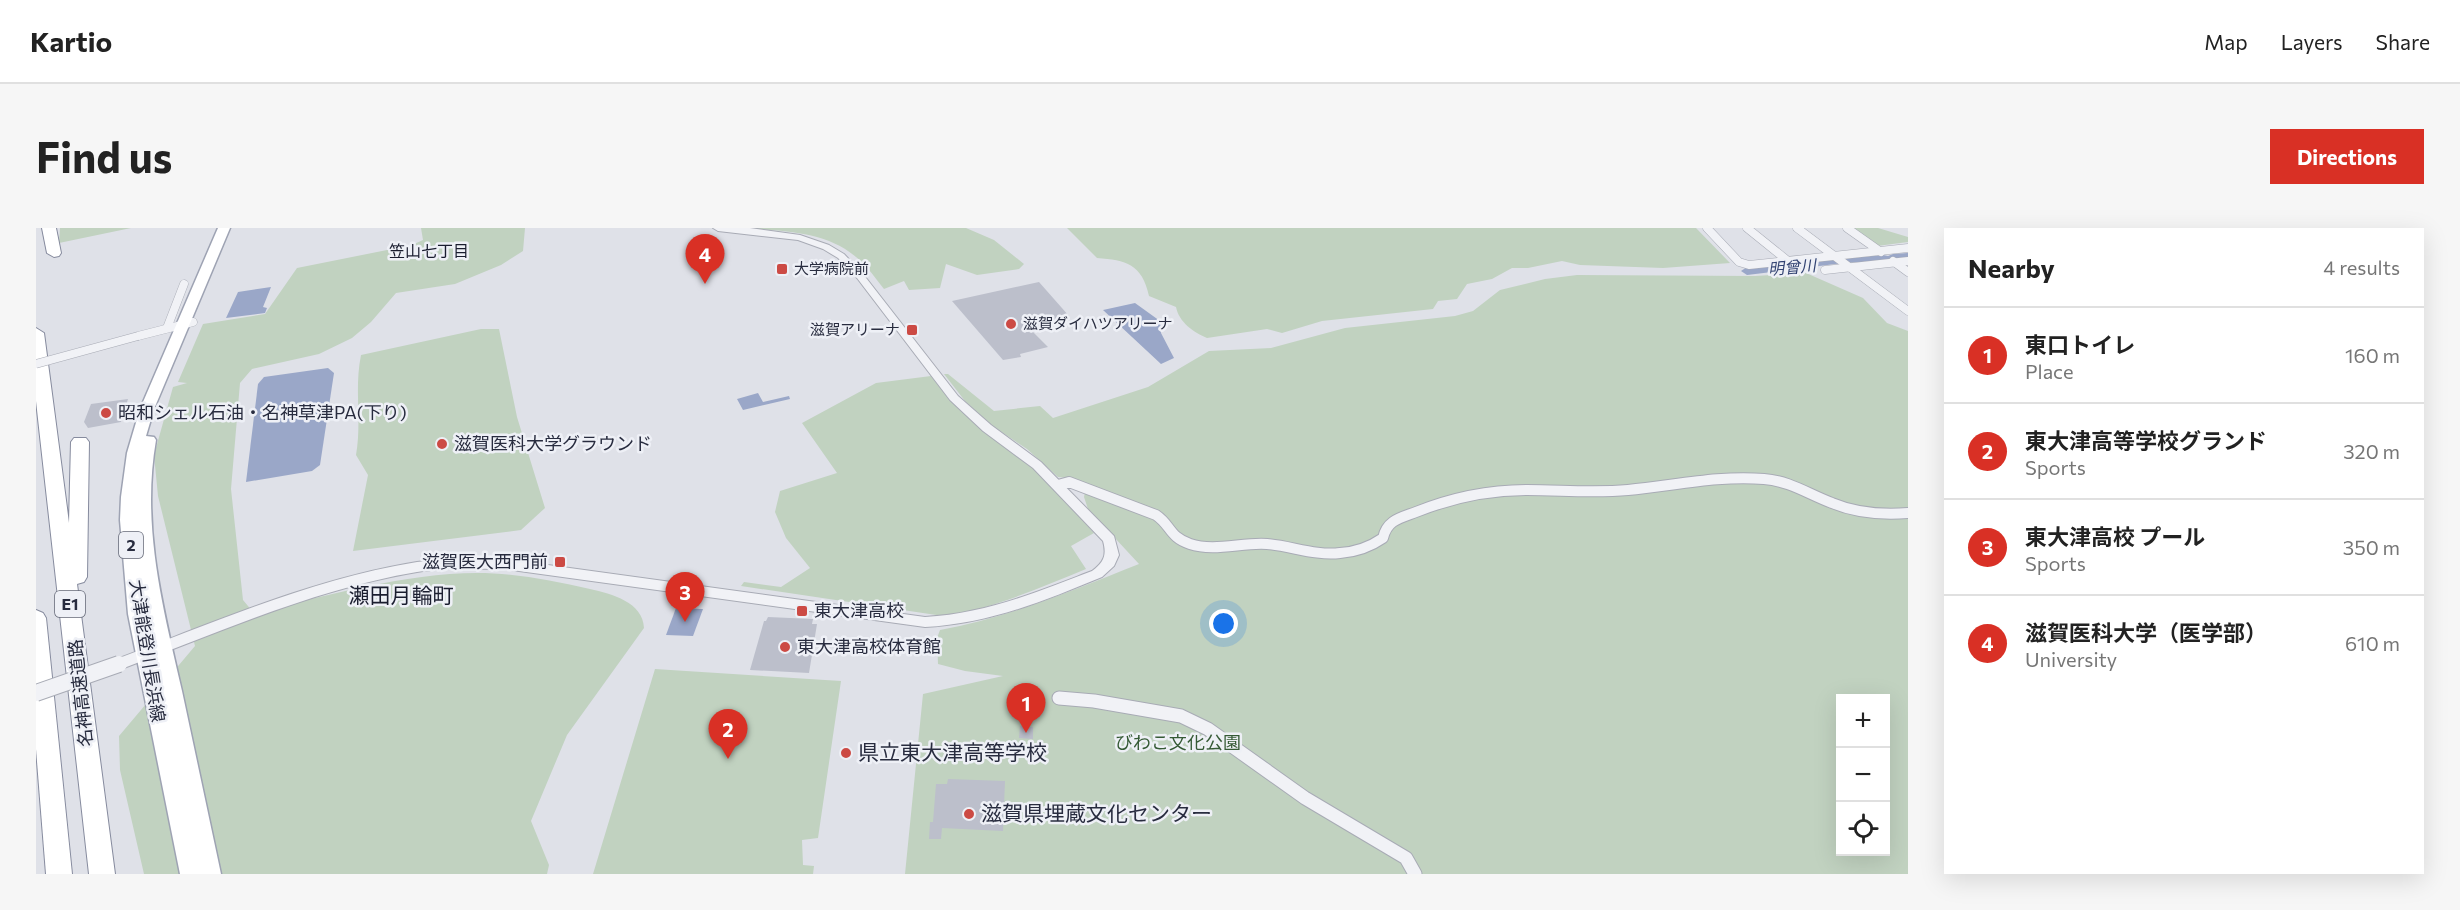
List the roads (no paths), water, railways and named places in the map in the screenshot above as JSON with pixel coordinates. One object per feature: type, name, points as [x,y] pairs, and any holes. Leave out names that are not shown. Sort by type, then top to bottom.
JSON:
[{"type":"highway","points":[[49,228],[54,253]]},
{"type":"highway","name":"名神高速道路","points":[[36,333],[102,874]]},
{"type":"highway","points":[[74,633],[80,442]]},
{"type":"highway","name":"名神高速道路","points":[[36,618],[59,874]]},
{"type":"main road","name":"大津能登川長浜線","points":[[191,874],[137,614],[128,520],[130,477],[134,453],[147,409],[180,325],[224,228]]},
{"type":"main road","name":"大津能登川長浜線","points":[[210,874],[163,648],[141,526],[141,496],[145,453],[180,325],[233,228]]},
{"type":"street","points":[[36,693],[265,609],[347,582],[418,567],[450,564],[504,564],[925,622],[972,619],[1016,606],[1097,574],[1107,567],[1114,550],[1109,539],[1037,465],[987,428],[954,398],[860,276],[841,256],[826,247],[800,238],[718,228]]},
{"type":"street","points":[[1707,228],[1743,264],[1908,248]]},
{"type":"street","points":[[1747,228],[1788,261]]},
{"type":"street","points":[[1797,228],[1908,311]]},
{"type":"street","points":[[1847,228],[1908,272]]},
{"type":"street","points":[[1824,270],[1908,261]]},
{"type":"street","points":[[36,364],[180,325],[184,284]]},
{"type":"street","points":[[1058,485],[1069,482],[1156,515],[1162,519],[1174,537],[1192,545],[1241,547],[1264,544],[1333,554],[1363,549],[1375,544],[1383,538],[1385,528],[1389,523],[1431,506],[1523,490],[1626,490],[1713,479],[1783,481],[1827,502],[1877,514],[1908,513]]},
{"type":"street","points":[[1059,698],[1094,701],[1181,716],[1208,729],[1305,798],[1406,858],[1415,874]]},
{"type":"water","points":[[271,287],[263,307],[267,308],[265,313],[226,318],[238,292]]},
{"type":"water","points":[[1135,303],[1160,321],[1161,333],[1174,358],[1161,364],[1103,310]]},
{"type":"water","points":[[328,368],[334,373],[320,465],[312,471],[246,482],[258,384],[264,377]]},
{"type":"water","points":[[758,393],[763,402],[789,396],[790,399],[743,410],[737,399]]},
{"type":"water","points":[[676,608],[703,609],[693,636],[666,635]]},
{"type":"waterway","name":"明曾川","points":[[1893,257],[1908,256]]},
{"type":"waterway","name":"明曾川","points":[[1847,261],[1883,258]]},
{"type":"waterway","name":"明曾川","points":[[1747,271],[1838,262]]},
{"type":"place","name":"大学病院前","points":[[782,269]]},
{"type":"place","name":"滋賀医科大学（医学部）","points":[[705,284]]},
{"type":"place","name":"滋賀ダイハツアリーナ","points":[[1011,324]]},
{"type":"place","name":"滋賀アリーナ","points":[[912,330]]},
{"type":"place","name":"昭和シェル石油・名神草津PA(下り)","points":[[106,413]]},
{"type":"place","name":"滋賀医科大学グラウンド","points":[[442,444]]},
{"type":"place","name":"滋賀医大西門前","points":[[560,562]]},
{"type":"place","name":"東大津高校","points":[[802,611]]},
{"type":"place","name":"東大津高校 プール","points":[[685,622]]},
{"type":"place","name":"東大津高校体育館","points":[[785,647]]},
{"type":"place","name":"東口トイレ","points":[[1026,733]]},
{"type":"place","name":"県立東大津高等学校","points":[[846,753]]},
{"type":"place","name":"東大津高等学校グランド","points":[[728,759]]},
{"type":"place","name":"滋賀県埋蔵文化センター","points":[[969,814]]},
{"type":"district","name":"笠山七丁目","points":[[429,251]]},
{"type":"district","name":"瀬田月輪町","points":[[401,596]]},
{"type":"park label","name":"びわこ文化公園","points":[[1178,743]]}]
